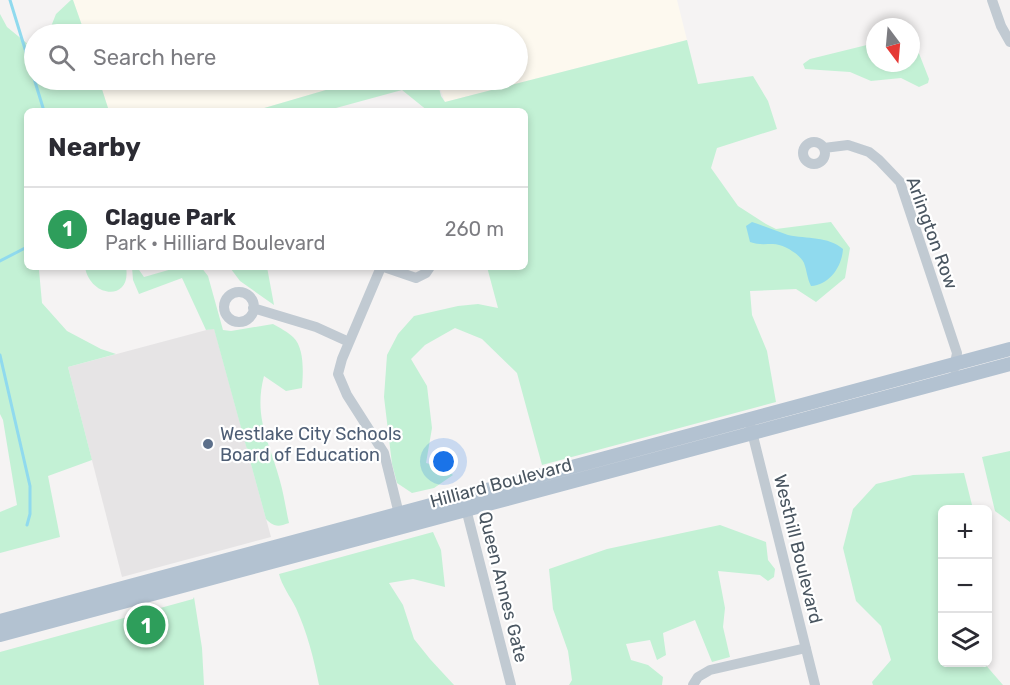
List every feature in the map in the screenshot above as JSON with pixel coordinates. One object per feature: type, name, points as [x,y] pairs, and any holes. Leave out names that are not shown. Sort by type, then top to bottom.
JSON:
[{"type":"main road","name":"Hilliard Boulevard","points":[[0,635],[465,504],[954,371],[1010,349]]},
{"type":"main road","name":"Hilliard Boulevard","points":[[954,371],[1010,364]]},
{"type":"main road","name":"Hilliard Boulevard","points":[[0,621],[399,514],[465,504]]},
{"type":"street","points":[[992,0],[1001,26],[1010,42]]},
{"type":"street","name":"Arlington Row","points":[[824,148],[848,145],[869,152],[900,182],[957,353],[954,371]]},
{"type":"street","points":[[381,270],[349,342],[338,374],[347,395],[384,453],[399,514]]},
{"type":"street","points":[[391,270],[416,278],[428,270]]},
{"type":"street","points":[[253,308],[316,327],[349,342]]},
{"type":"street","name":"Westhill Boulevard","points":[[750,427],[815,685]]},
{"type":"street","name":"Queen Annes Gate","points":[[465,504],[511,685]]},
{"type":"street","points":[[693,685],[698,677],[710,670],[806,648]]},
{"type":"shaded area","points":[[73,0],[677,0],[687,40],[528,81],[528,24],[81,24]]},
{"type":"shaded area","points":[[102,90],[326,90],[264,108],[108,108]]},
{"type":"shaded area","points":[[441,90],[492,90],[445,102]]},
{"type":"shaded area","points":[[214,328],[271,537],[122,577],[68,367]]},
{"type":"green space","points":[[73,0],[81,24],[52,24],[56,14]]},
{"type":"green space","points":[[0,14],[7,27],[24,41],[24,90],[102,90],[108,108],[24,108],[24,270],[39,270],[42,303],[67,331],[101,349],[116,354],[68,367],[92,460],[48,476],[60,537],[0,553],[0,512],[17,505],[3,420],[0,414]]},
{"type":"green space","points":[[687,40],[698,84],[753,76],[768,101],[777,129],[717,148],[711,168],[738,206],[776,229],[831,222],[850,248],[845,278],[816,302],[796,289],[750,291],[752,315],[767,351],[776,402],[542,465],[517,373],[482,339],[455,328],[425,345],[411,359],[427,386],[432,428],[426,463],[442,467],[453,475],[434,488],[412,493],[397,483],[392,464],[384,397],[387,355],[398,334],[414,316],[478,304],[498,308],[488,270],[528,270],[528,108],[424,108],[402,90],[440,90],[445,102],[492,90],[528,90],[528,81]]},
{"type":"green space","points":[[866,45],[866,72],[920,72],[920,56],[929,79],[928,83],[919,87],[901,78],[871,81],[850,72],[805,69],[803,64],[810,59]]},
{"type":"green space","points":[[326,90],[402,90],[336,108],[264,108]]},
{"type":"green space","points":[[86,270],[126,270],[123,286],[117,291],[102,290],[88,277]]},
{"type":"green space","points":[[132,270],[139,270],[144,277],[168,270],[203,270],[208,276],[223,330],[231,331],[273,324],[289,333],[297,342],[302,361],[302,388],[286,391],[264,376],[260,405],[264,430],[280,481],[289,523],[276,526],[266,519],[214,329],[206,330],[182,278],[139,294],[133,280]]},
{"type":"green space","points":[[232,270],[268,270],[274,305],[240,281]]},
{"type":"green space","points":[[1010,451],[1010,522],[995,511],[982,457]]},
{"type":"green space","points":[[964,473],[972,505],[938,505],[938,667],[987,667],[1003,685],[873,685],[872,682],[891,660],[881,626],[856,601],[843,548],[853,509],[876,484],[913,475]]},
{"type":"green space","points":[[720,525],[766,542],[768,560],[775,569],[774,577],[768,581],[760,575],[718,571],[725,608],[723,627],[730,657],[712,662],[695,620],[663,633],[666,655],[657,660],[650,640],[626,644],[631,660],[648,665],[663,677],[662,685],[569,685],[572,680],[568,651],[553,609],[549,569],[607,549]]},
{"type":"green space","points":[[433,532],[441,550],[445,587],[413,579],[389,583],[403,605],[414,639],[454,685],[319,685],[304,626],[279,574]]},
{"type":"green space","points":[[194,597],[202,648],[204,685],[0,685],[0,652]]},
{"type":"water","points":[[752,222],[788,235],[824,240],[837,245],[843,249],[834,274],[824,282],[811,286],[804,263],[795,253],[777,244],[750,242],[746,226]]},
{"type":"waterway","points":[[10,0],[24,46]]},
{"type":"waterway","points":[[38,90],[43,108]]},
{"type":"waterway","points":[[0,261],[24,249]]},
{"type":"waterway","points":[[0,355],[30,486],[30,514],[27,525]]},
{"type":"place","name":"Westlake City Schools Board of Education","points":[[208,444]]},
{"type":"place","name":"Clague Park","points":[[146,625]]}]
